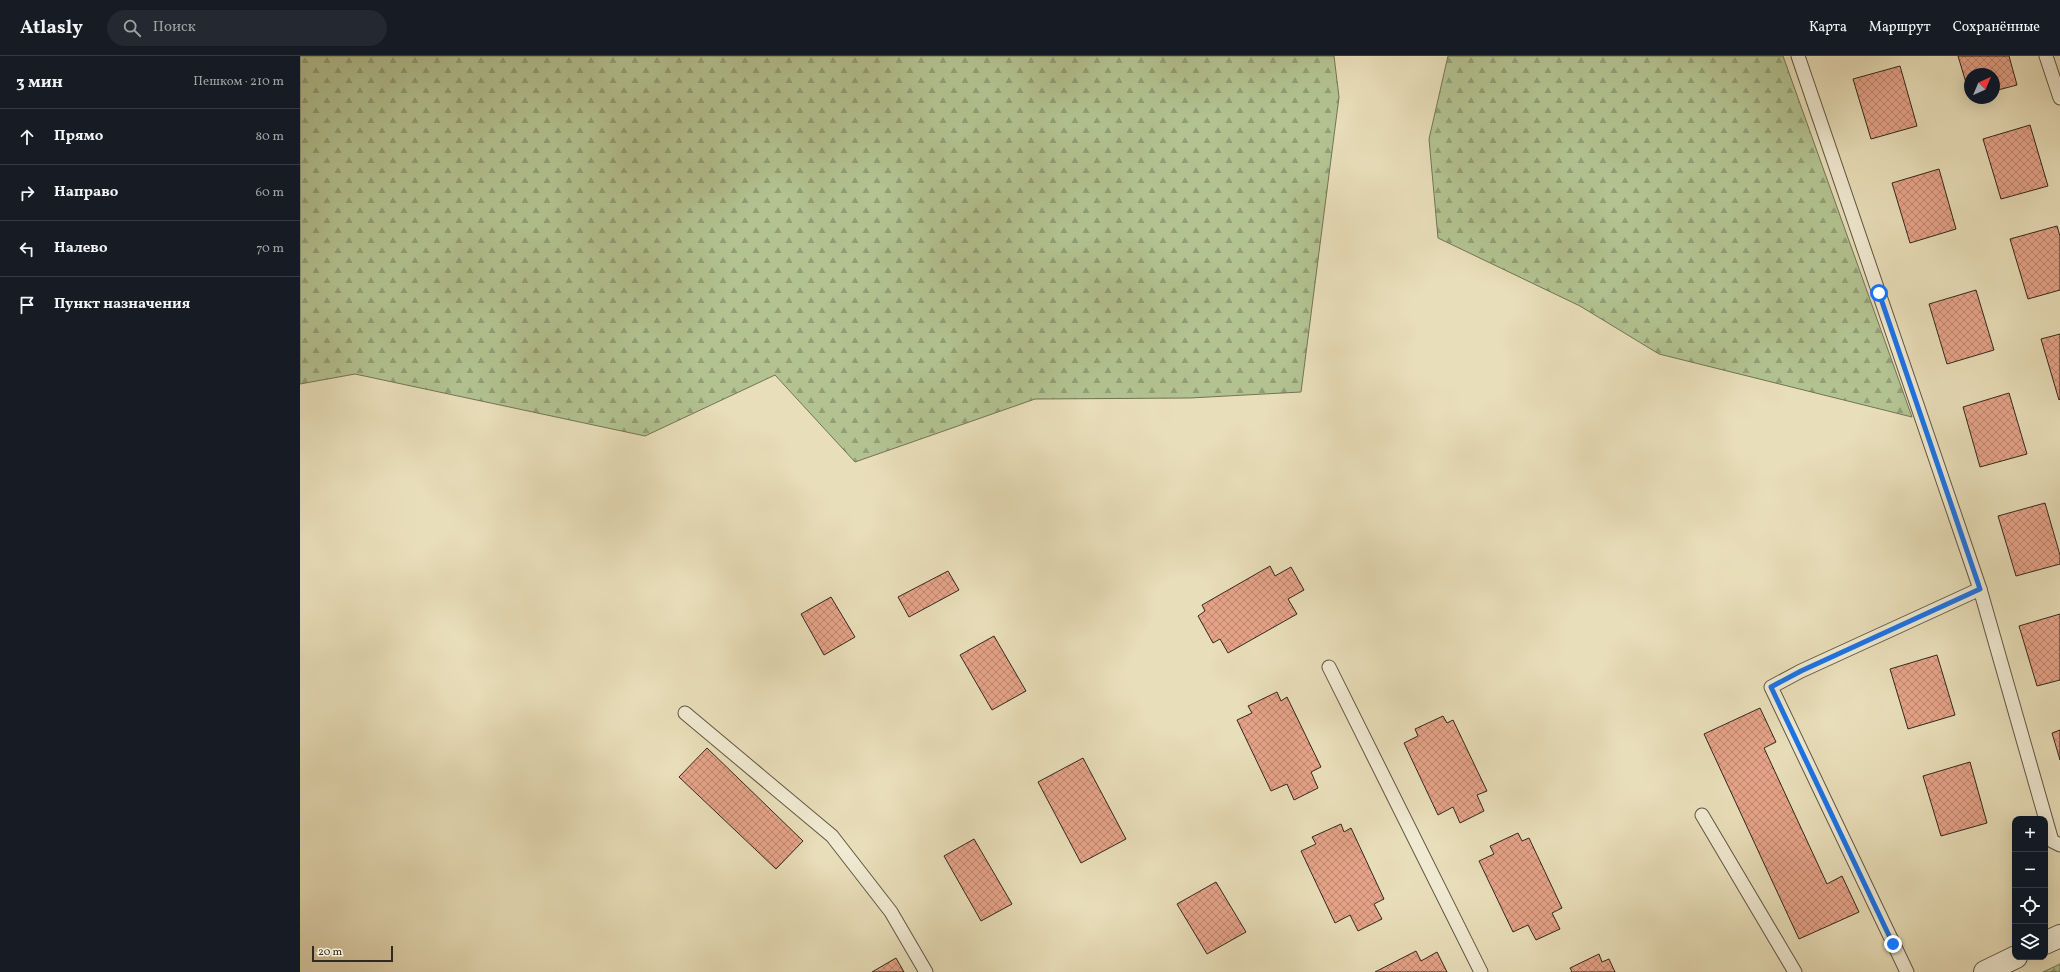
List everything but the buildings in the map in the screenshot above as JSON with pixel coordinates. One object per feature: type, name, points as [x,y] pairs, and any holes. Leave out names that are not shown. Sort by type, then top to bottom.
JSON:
[{"type":"street","points":[[2048,942],[2060,936]]},
{"type":"street","points":[[1985,972],[2012,959]]},
{"type":"lane","points":[[1798,56],[1980,589],[2052,841],[2060,845]]},
{"type":"lane","points":[[2046,56],[2060,98]]},
{"type":"lane","points":[[1907,972],[1771,687],[1801,671],[1980,589]]},
{"type":"lane","points":[[1329,667],[1481,972]]},
{"type":"lane","points":[[685,713],[832,836],[891,912],[926,972]]},
{"type":"lane","points":[[1702,815],[1795,972]]},
{"type":"green space","points":[[300,56],[1334,56],[1339,97],[1301,392],[1190,398],[1035,399],[855,462],[775,375],[645,436],[355,374],[300,384]]},
{"type":"green space","points":[[1448,56],[1783,56],[1912,417],[1659,354],[1580,306],[1438,238],[1429,139]]},
{"type":"green space","points":[[2060,964],[2060,972],[2043,972]]},
{"type":"route","points":[[1879,293],[1980,589],[1801,671],[1771,687],[1893,944]]}]
